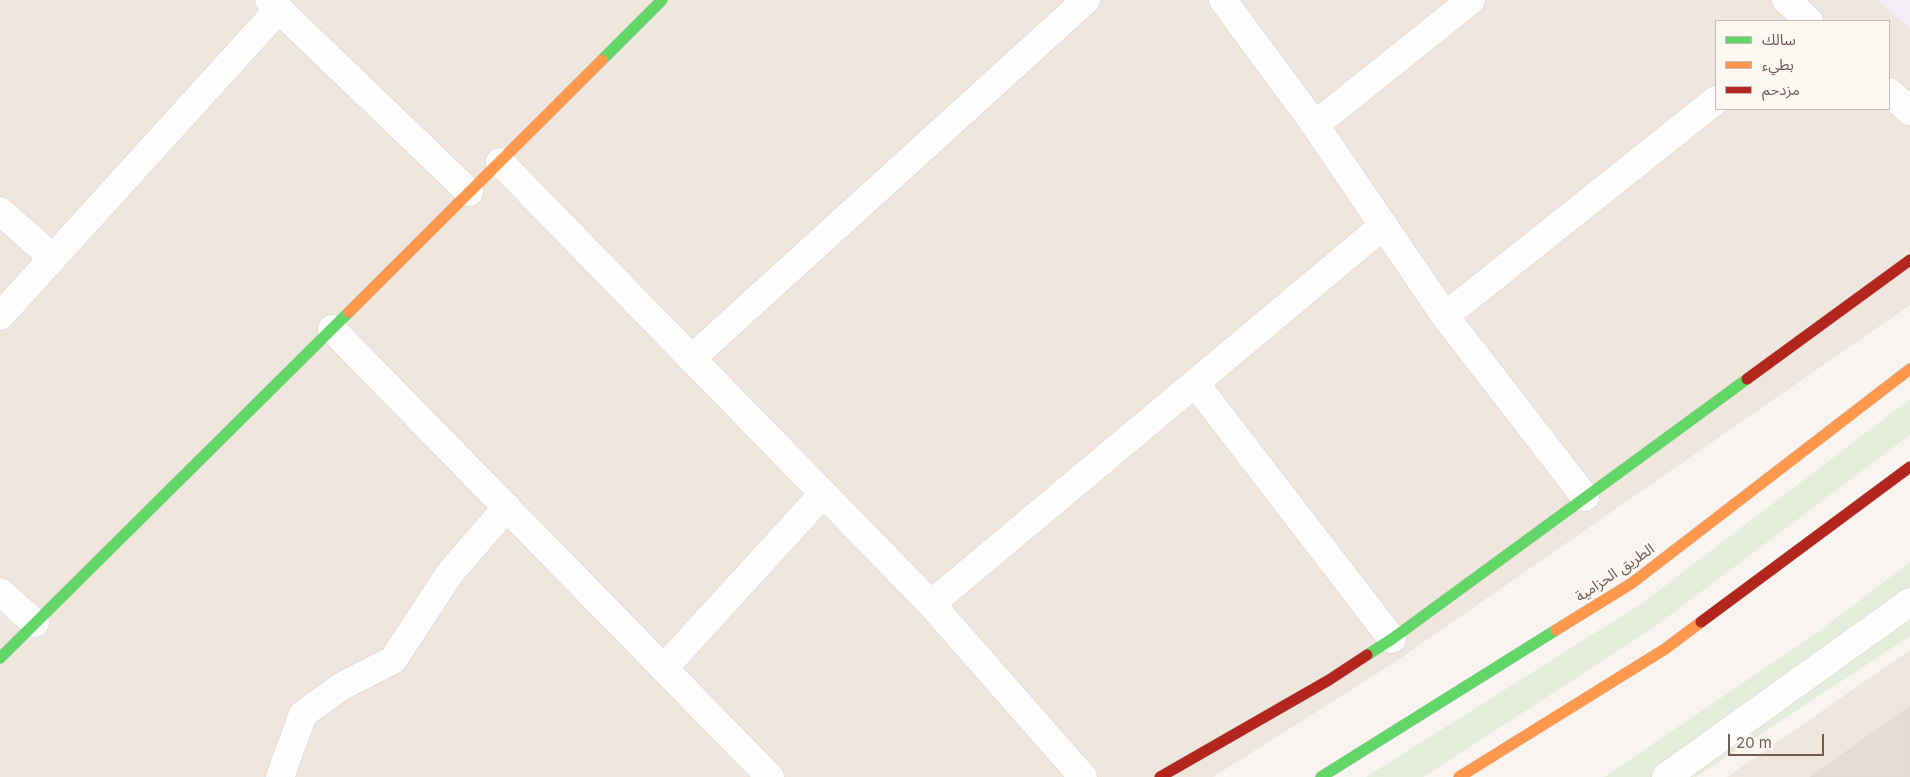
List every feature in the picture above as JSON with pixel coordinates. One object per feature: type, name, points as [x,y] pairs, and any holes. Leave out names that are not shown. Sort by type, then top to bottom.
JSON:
[{"type":"main road","points":[[0,658],[662,0]]},
{"type":"main road","points":[[1160,777],[1329,680],[1392,639],[1910,260]]},
{"type":"main road","name":"الطريق الحزامية","points":[[1321,777],[1632,583],[1910,369]]},
{"type":"main road","points":[[1459,777],[1665,650],[1910,467]]},
{"type":"street","points":[[691,359],[1086,0]]},
{"type":"street","points":[[1223,0],[1315,124],[1445,316],[1585,497]]},
{"type":"street","points":[[1315,124],[1471,0]]},
{"type":"street","points":[[1786,0],[1808,20]]},
{"type":"street","points":[[0,316],[274,5],[469,192]]},
{"type":"street","points":[[1890,93],[1910,111]]},
{"type":"street","points":[[1445,316],[1715,101]]},
{"type":"street","points":[[500,162],[931,604],[1083,777]]},
{"type":"street","points":[[0,210],[53,258]]},
{"type":"street","points":[[931,604],[1384,225]]},
{"type":"street","points":[[332,329],[770,777]]},
{"type":"street","points":[[1195,383],[1392,639]]},
{"type":"street","points":[[664,668],[823,494]]},
{"type":"street","points":[[280,777],[303,714],[342,686],[393,660],[450,573],[506,507]]},
{"type":"street","points":[[0,592],[35,623]]},
{"type":"street","points":[[1666,777],[1910,602]]},
{"type":"shaded area","points":[[0,0],[1910,0],[1910,305],[1392,664],[1213,777],[0,777]]},
{"type":"shaded area","points":[[1877,0],[1910,0],[1910,29]]},
{"type":"shaded area","points":[[1910,650],[1910,777],[1727,777]]},
{"type":"green space","points":[[1910,399],[1910,435],[1653,628],[1423,777],[1366,777],[1641,604]]},
{"type":"green space","points":[[1910,562],[1910,636],[1696,777],[1604,777],[1818,632]]},
{"type":"building","points":[[1910,707],[1910,777],[1811,777]]},
{"type":"traffic: fast","points":[[602,60],[662,0]]},
{"type":"traffic: fast","points":[[0,658],[349,312]]},
{"type":"traffic: fast","points":[[1367,655],[1392,639],[1747,379]]},
{"type":"traffic: fast","points":[[1321,777],[1556,630]]},
{"type":"traffic: slow","points":[[349,312],[602,60]]},
{"type":"traffic: slow","points":[[1556,630],[1632,583],[1910,369]]},
{"type":"traffic: slow","points":[[1459,777],[1665,649],[1701,622]]},
{"type":"traffic: jam","points":[[1747,379],[1910,260]]},
{"type":"traffic: jam","points":[[1701,622],[1910,467]]},
{"type":"traffic: jam","points":[[1160,777],[1329,680],[1367,655]]}]
